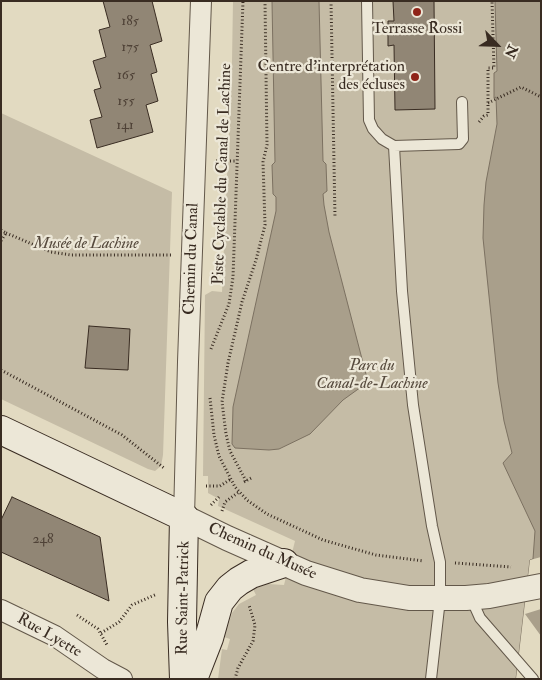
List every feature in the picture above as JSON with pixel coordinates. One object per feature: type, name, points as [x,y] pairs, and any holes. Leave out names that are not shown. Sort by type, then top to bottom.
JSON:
[{"type":"main road","name":"Chemin du Musée","points":[[1,430],[184,517]]},
{"type":"main road","name":"Rue Saint-Patrick","points":[[184,517],[182,622],[184,679]]},
{"type":"main road","points":[[193,679],[209,638],[219,602],[230,588],[251,574],[284,563]]},
{"type":"street","name":"Chemin du Canal","points":[[184,517],[201,1]]},
{"type":"street","name":"Chemin du Musée","points":[[184,517],[212,532],[320,578],[360,590],[409,598],[440,599],[471,598],[534,588]]},
{"type":"street","name":"Rue Lyette","points":[[1,610],[55,636],[98,666],[122,679]]},
{"type":"lane","points":[[367,1],[370,120],[373,129],[382,139],[394,146],[459,144],[462,139],[462,102]]},
{"type":"lane","points":[[394,146],[402,291],[413,405],[440,562],[440,599],[431,679]]},
{"type":"lane","points":[[471,598],[480,618],[533,679]]},
{"type":"path","name":"Piste Cyclable du Canal de Lachine","points":[[210,357],[229,304],[233,278],[243,1]]},
{"type":"path","points":[[253,477],[245,482],[230,451],[222,402],[224,381],[242,302],[265,225],[263,162],[267,145],[265,1]]},
{"type":"path","points":[[331,1],[335,218]]},
{"type":"path","points":[[492,1],[494,68],[488,68],[488,103],[521,87],[541,97]]},
{"type":"path","points":[[1,230],[51,252],[71,255],[173,255]]},
{"type":"path","points":[[1,241],[6,233]]},
{"type":"path","points":[[1,370],[122,435],[166,470]]},
{"type":"path","points":[[210,391],[216,447],[230,479],[247,500],[267,514],[323,540],[376,556],[428,562]]},
{"type":"path","points":[[205,486],[220,486],[230,479]]},
{"type":"path","points":[[222,511],[225,502],[239,492]]},
{"type":"path","points":[[211,506],[219,497]]},
{"type":"path","points":[[450,563],[516,567]]},
{"type":"path","points":[[101,633],[120,622],[132,604],[161,592]]},
{"type":"path","points":[[235,679],[238,668],[253,640],[254,617],[248,602]]},
{"type":"green space","name":"Parc du Canal-de-Lachine","points":[[233,1],[541,1],[541,679],[218,679],[222,649],[227,650],[230,639],[224,637],[232,613],[239,604],[256,595],[253,589],[268,584],[284,585],[295,541],[218,506],[219,499],[208,493],[208,476],[203,476],[205,295],[212,291],[222,292]]},
{"type":"green space","name":"Musée de Lachine","points":[[1,113],[172,192],[163,455],[161,466],[155,471],[1,399]]},
{"type":"shaded area","points":[[272,1],[319,1],[323,161],[326,164],[327,191],[323,194],[324,205],[329,232],[368,382],[343,400],[310,434],[279,449],[269,450],[235,448],[232,444],[233,407],[276,211],[276,197],[273,194],[272,165],[275,162]]},
{"type":"shaded area","points":[[495,1],[541,1],[541,679],[516,679],[530,560],[533,559],[535,531],[503,463],[512,453],[504,421],[498,383],[483,238],[486,182],[497,124],[496,97],[494,98],[494,73],[497,71]]},
{"type":"pier","points":[[541,557],[541,609],[525,614],[541,636],[541,679],[516,679],[530,560]]},
{"type":"building","points":[[103,1],[152,1],[162,41],[150,45],[157,72],[151,74],[158,101],[146,105],[153,132],[97,148],[90,120],[102,117],[94,90],[101,88],[93,61],[106,57],[99,30],[110,27]]},
{"type":"building","name":"Centre d’interprétation des écluses","points":[[393,1],[434,1],[435,109],[395,110],[394,45],[388,46],[388,21],[394,21]]},
{"type":"building","points":[[89,326],[130,329],[128,370],[85,368]]},
{"type":"building","points":[[12,497],[100,537],[109,601],[1,552],[1,520]]},
{"type":"place","name":"Terrasse Rossi","points":[[417,12]]},
{"type":"place","name":"Centre d’interprétation des écluses","points":[[415,77]]}]
